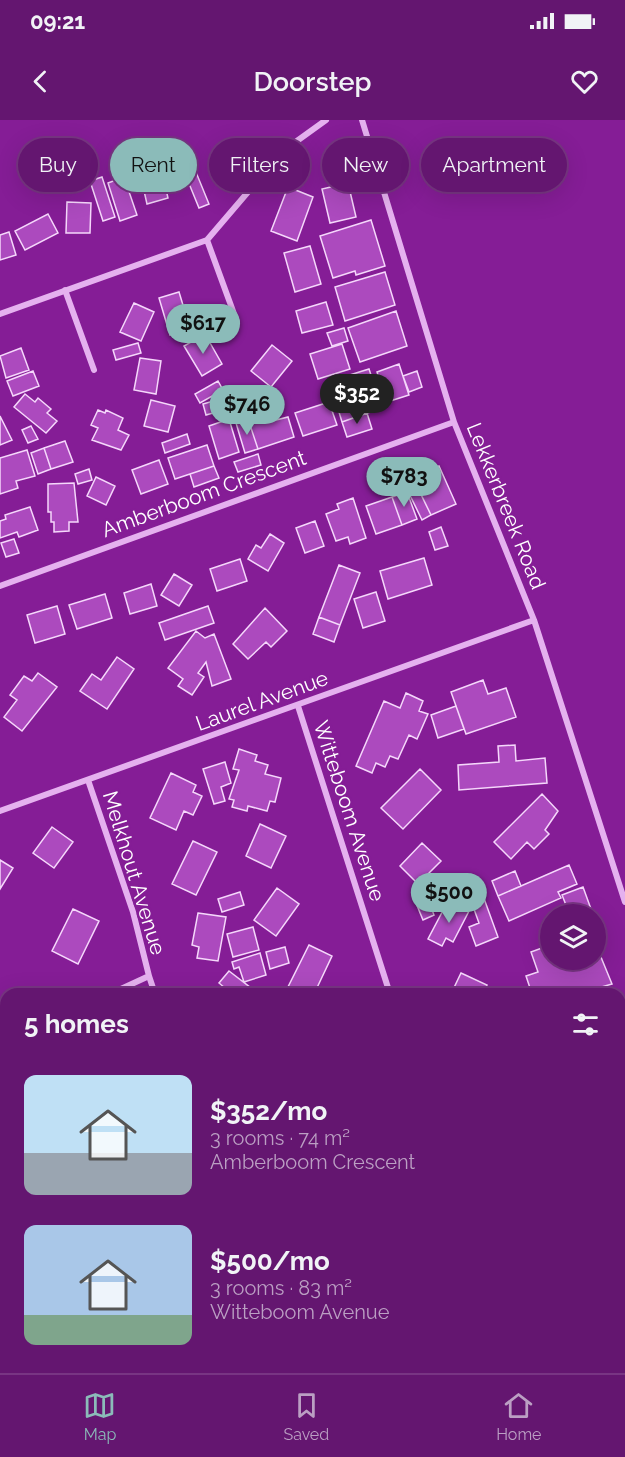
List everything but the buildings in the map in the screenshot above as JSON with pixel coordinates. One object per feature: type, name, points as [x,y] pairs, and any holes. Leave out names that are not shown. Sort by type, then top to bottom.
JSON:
[{"type":"street","points":[[0,314],[207,240],[283,151],[326,120]]},
{"type":"street","name":"Lekkerbreek Road","points":[[362,120],[454,422],[534,620],[625,902]]},
{"type":"street","points":[[207,240],[237,322]]},
{"type":"street","points":[[65,290],[94,370]]},
{"type":"street","name":"Amberboom Crescent","points":[[0,586],[454,422]]},
{"type":"street","name":"Laurel Avenue","points":[[0,811],[534,620]]},
{"type":"street","name":"Witteboom Avenue","points":[[298,706],[388,988]]},
{"type":"street","name":"Melkhout Avenue","points":[[88,780],[133,912],[153,988]]},
{"type":"street","name":"Melkhout Avenue","points":[[123,988],[149,976]]}]
